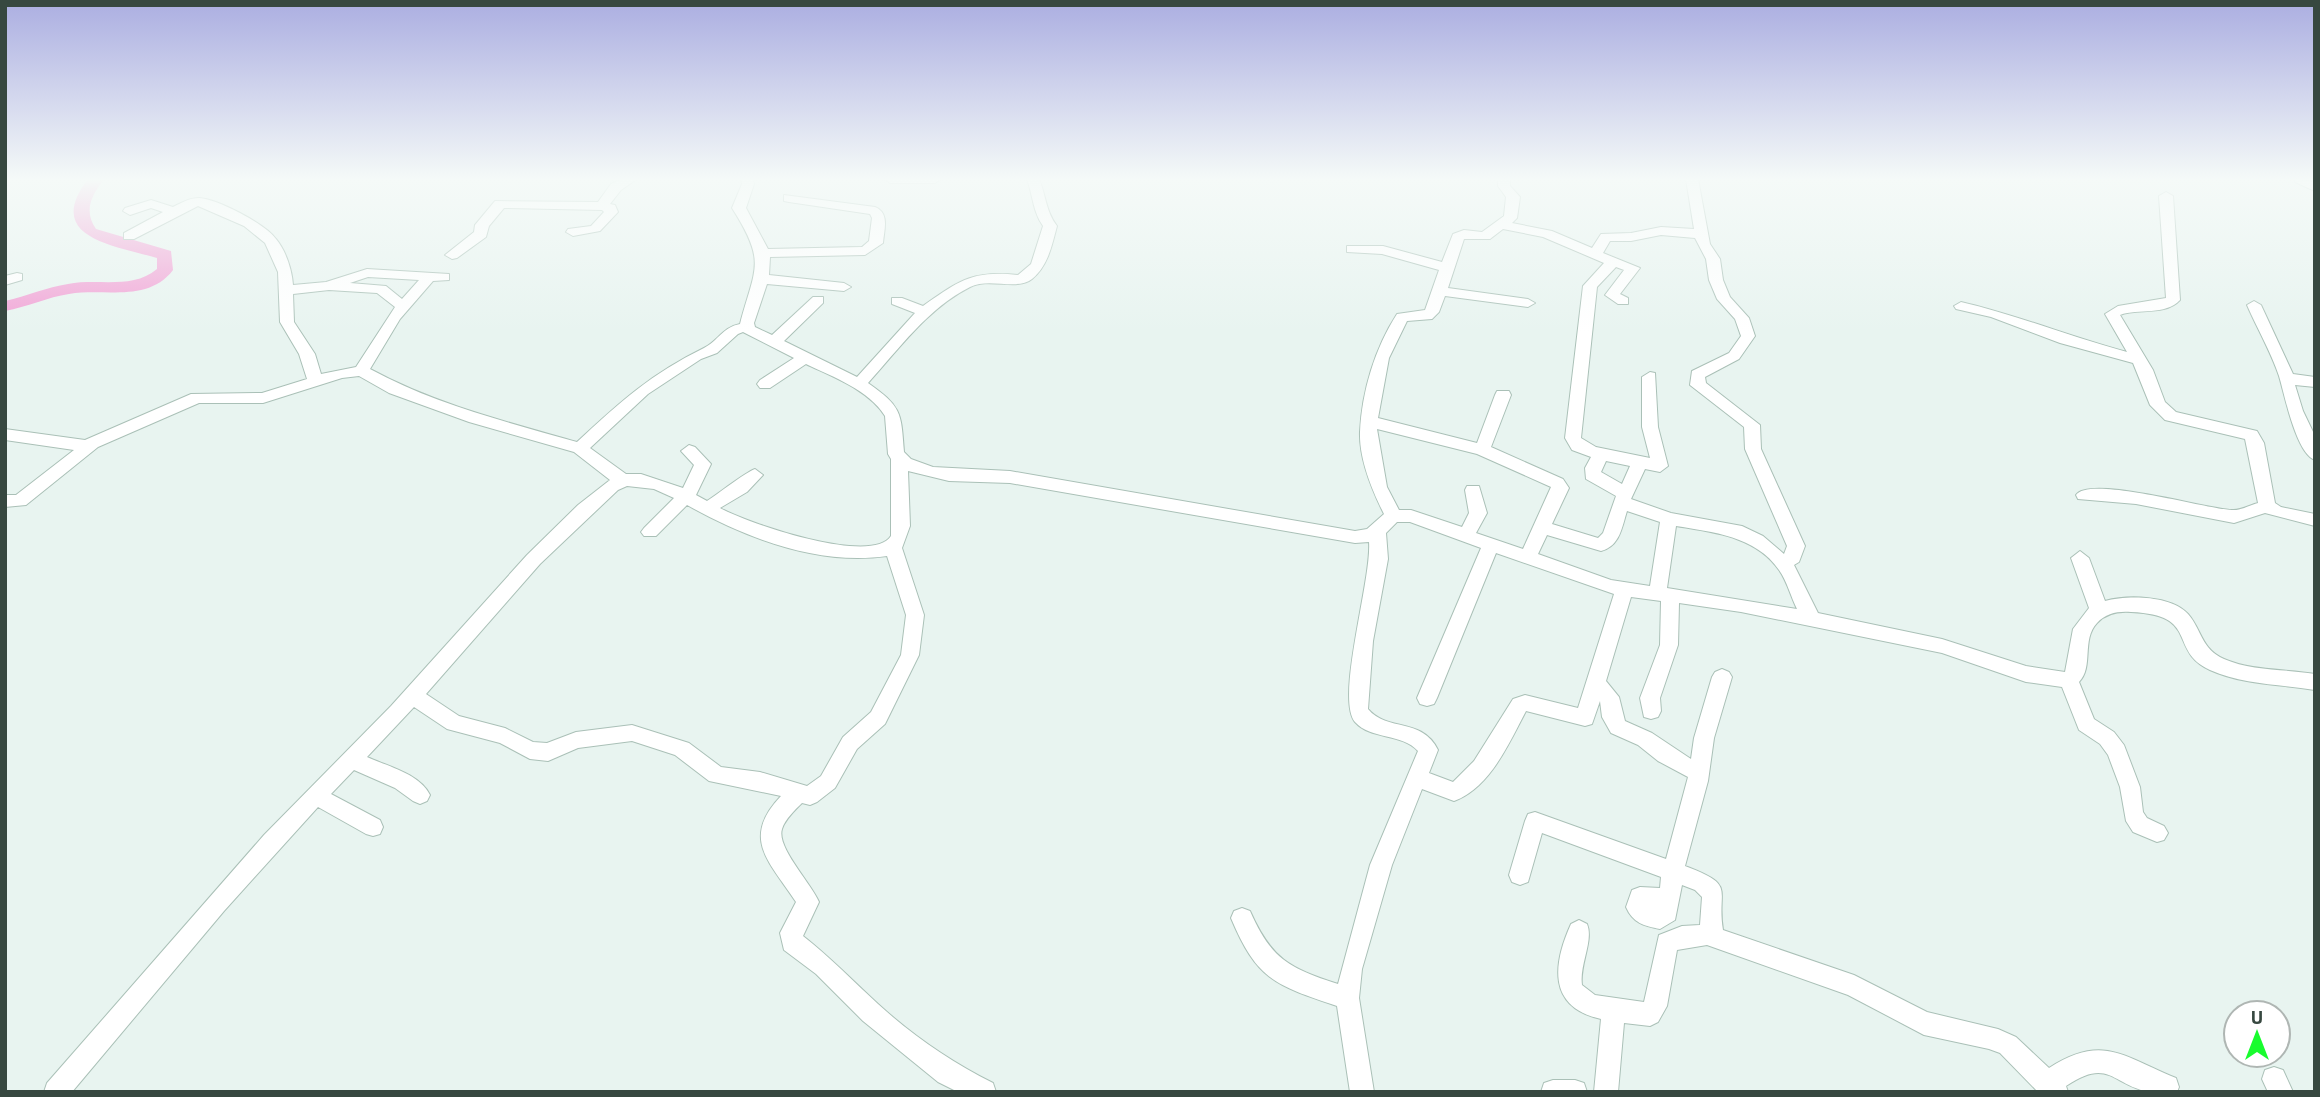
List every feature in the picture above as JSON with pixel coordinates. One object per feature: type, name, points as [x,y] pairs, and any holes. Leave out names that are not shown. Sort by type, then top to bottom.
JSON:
[{"type":"street","points":[[130,236],[141,230]]},
{"type":"street","points":[[260,230],[271,241],[285,272],[287,322],[307,354],[315,381]]},
{"type":"street","points":[[453,255],[481,234],[481,230]]},
{"type":"street","points":[[573,232],[594,230]]},
{"type":"street","points":[[747,327],[766,266],[754,230]]},
{"type":"street","points":[[763,253],[865,251],[874,247],[877,230]]},
{"type":"street","points":[[859,384],[924,312],[972,280],[996,277],[1021,280],[1038,265],[1049,230]]},
{"type":"street","points":[[1393,516],[1379,487],[1368,447],[1387,341],[1402,317],[1430,314],[1458,237],[1464,234],[1485,236],[1495,230]]},
{"type":"street","points":[[1528,230],[1547,234],[1633,268],[1612,295],[1623,301]]},
{"type":"street","points":[[1699,230],[1703,244],[1713,259],[1716,280],[1724,299],[1742,318],[1748,336],[1734,356],[1697,374],[1698,385],[1752,425],[1753,449],[1796,546],[1793,557],[1784,562]]},
{"type":"street","points":[[2168,230],[2173,300],[2162,305],[2112,312],[2144,370],[2158,405],[2167,414],[2244,432],[2255,440],[2267,506],[2276,512],[2315,520]]},
{"type":"street","points":[[1596,253],[1606,237],[1631,237],[1661,231],[1700,234]]},
{"type":"street","points":[[1352,249],[1383,250],[1447,268]]},
{"type":"street","points":[[1613,261],[1590,286],[1573,438],[1578,446],[1651,466],[1660,464],[1650,427],[1650,377]]},
{"type":"street","points":[[800,282],[809,268]]},
{"type":"street","points":[[285,290],[328,286],[367,273],[436,277],[403,307],[361,371]]},
{"type":"street","points":[[762,279],[844,287]]},
{"type":"street","points":[[328,286],[340,289],[381,289],[403,307]]},
{"type":"street","points":[[1439,291],[1528,303]]},
{"type":"street","points":[[773,343],[818,300]]},
{"type":"street","points":[[897,301],[924,312]]},
{"type":"street","points":[[2254,304],[2288,379],[2295,411],[2315,454]]},
{"type":"street","points":[[1961,306],[1995,314],[2065,340],[2136,359]]},
{"type":"street","points":[[56,1092],[180,943],[315,795],[413,696],[533,557],[569,522],[622,481],[633,480],[686,495],[706,509],[742,527],[797,541],[865,554],[882,554],[893,548],[900,535],[899,458],[892,441],[891,412],[859,384],[773,343],[747,327],[733,330],[712,350],[701,353],[643,390],[580,448]]},
{"type":"street","points":[[765,384],[805,358]]},
{"type":"street","points":[[5,434],[82,446],[197,398],[263,398],[315,381],[361,371],[394,389],[475,418],[580,448],[622,481]]},
{"type":"street","points":[[2288,379],[2315,382]]},
{"type":"street","points":[[1482,450],[1503,395]]},
{"type":"street","points":[[1371,422],[1482,450],[1528,468],[1560,485],[1528,557]]},
{"type":"street","points":[[5,501],[20,500],[92,444]]},
{"type":"street","points":[[650,532],[686,495],[703,464],[689,451]]},
{"type":"street","points":[[1602,454],[1592,475],[1624,498],[1669,519],[1736,530],[1766,547],[1784,562],[1812,621]]},
{"type":"street","points":[[899,458],[940,474],[1010,477],[1355,537],[1368,537],[1393,516],[1411,516],[1624,590],[1741,605],[1942,646],[2026,674],[2069,680],[2077,673],[2077,646],[2083,625],[2099,610],[2122,603],[2161,608],[2183,621],[2205,658],[2240,670],[2315,682]]},
{"type":"street","points":[[1542,527],[1601,545],[1611,536],[1640,462]]},
{"type":"street","points":[[706,509],[741,488],[755,475]]},
{"type":"street","points":[[1466,534],[1478,513],[1473,490]]},
{"type":"street","points":[[2084,495],[2136,498],[2234,517],[2267,506]]},
{"type":"street","points":[[1651,711],[1650,698],[1669,645],[1664,595],[1669,519]]},
{"type":"street","points":[[1362,1092],[1347,998],[1356,948],[1378,876],[1428,750],[1425,744],[1363,718],[1358,710],[1364,641],[1379,559],[1377,531]]},
{"type":"street","points":[[1427,698],[1492,544]]},
{"type":"street","points":[[413,696],[454,723],[505,736],[530,750],[548,752],[576,740],[632,733],[682,749],[716,775],[760,781],[810,796],[828,782],[843,751],[878,718],[910,654],[915,615],[893,548]]},
{"type":"street","points":[[2080,558],[2099,610]]},
{"type":"street","points":[[1418,778],[1444,789],[1460,791],[1493,751],[1520,705],[1530,704],[1585,718],[1624,590]]},
{"type":"street","points":[[1667,903],[1672,871],[1699,773],[1703,738],[1722,677]]},
{"type":"street","points":[[2069,680],[2086,724],[2107,738],[2117,751],[2130,787],[2133,814],[2140,825],[2157,833]]},
{"type":"street","points":[[1595,682],[1609,696],[1612,717],[1618,727],[1645,739],[1665,755],[1699,773]]},
{"type":"street","points":[[350,759],[402,782],[420,795]]},
{"type":"street","points":[[797,794],[773,820],[769,834],[770,843],[808,902],[791,933],[792,942],[824,966],[871,1013],[907,1043],[947,1073],[984,1092]]},
{"type":"street","points":[[315,795],[373,827]]},
{"type":"street","points":[[1520,876],[1535,821],[1703,883],[1713,894],[1710,934]]},
{"type":"street","points":[[1242,918],[1261,956],[1284,978],[1347,998]]},
{"type":"street","points":[[1579,931],[1567,979],[1571,991],[1582,1001],[1612,1010],[1650,1014],[1655,1006],[1667,943],[1682,937],[1710,934],[1854,986],[1924,1023],[1990,1037],[2008,1045],[2052,1088],[2064,1072],[2099,1059],[2111,1060],[2167,1087]]},
{"type":"street","points":[[1606,1092],[1612,1010]]},
{"type":"street","points":[[1553,1092],[1575,1092]]},
{"type":"waterway","points":[[5,306],[73,288],[145,284],[165,270],[165,255],[89,230]]}]
